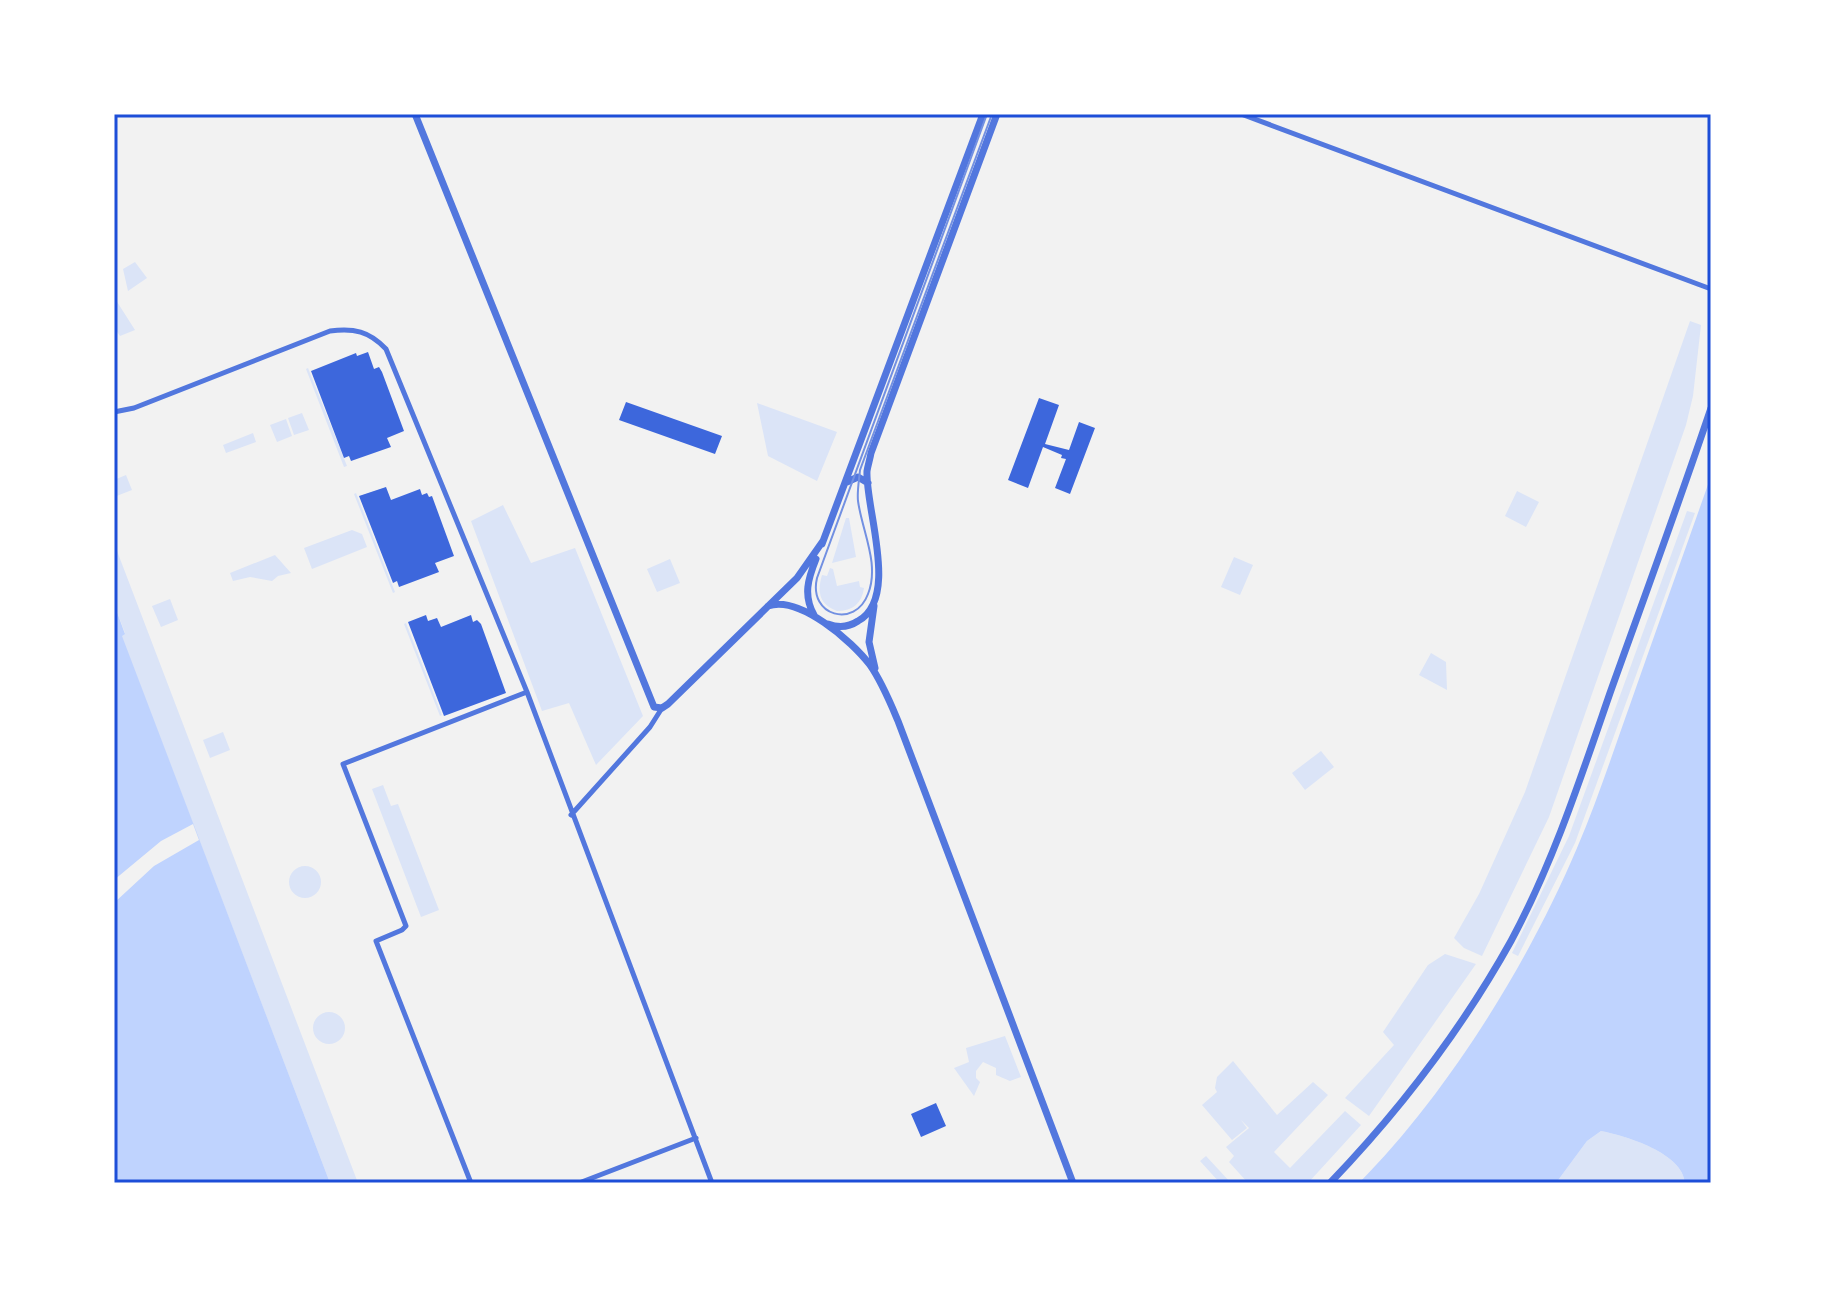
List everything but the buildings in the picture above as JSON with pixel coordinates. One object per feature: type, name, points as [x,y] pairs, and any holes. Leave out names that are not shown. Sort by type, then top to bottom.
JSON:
[{"type":"street","points":[[415,114],[651,703],[654,707],[662,708]]},
{"type":"street","points":[[875,600],[864,618],[844,627],[819,620],[810,607],[807,586],[983,114]]},
{"type":"street","points":[[997,114],[871,453],[867,471],[878,546],[869,642],[877,676],[898,721],[1073,1183]]},
{"type":"street","points":[[1241,114],[1711,289]]},
{"type":"street","points":[[114,412],[134,408],[330,331],[349,329],[364,332],[386,349],[527,692],[712,1183]]},
{"type":"street","points":[[1330,1183],[1375,1135],[1436,1058],[1486,984],[1526,911],[1566,817],[1711,408]]},
{"type":"street","points":[[847,482],[858,477],[868,483]]},
{"type":"street","points":[[571,815],[650,727],[662,708],[797,578],[823,541]]},
{"type":"street","points":[[766,607],[778,603],[789,604],[819,620],[860,654],[877,676]]},
{"type":"street","points":[[471,1183],[376,941],[406,926],[343,764],[527,692]]},
{"type":"street","points":[[579,1183],[696,1138]]},
{"type":"shaded area","points":[[135,262],[147,278],[128,291],[123,269]]},
{"type":"shaded area","points":[[114,297],[135,330],[120,336],[114,327]]},
{"type":"shaded area","points":[[1690,321],[1701,325],[1693,396],[1686,425],[1549,817],[1482,956],[1464,948],[1454,938],[1479,894],[1525,792]]},
{"type":"shaded area","points":[[308,368],[347,466],[344,467]]},
{"type":"shaded area","points":[[757,403],[837,432],[817,481],[768,456]]},
{"type":"shaded area","points":[[302,413],[309,430],[294,435],[288,418]]},
{"type":"shaded area","points":[[286,419],[292,436],[277,442],[270,425]]},
{"type":"shaded area","points":[[253,433],[256,442],[226,453],[223,445]]},
{"type":"shaded area","points":[[126,475],[132,490],[114,497],[114,480]]},
{"type":"shaded area","points":[[1517,491],[1539,502],[1526,527],[1505,516]]},
{"type":"shaded area","points":[[354,494],[395,592],[393,593]]},
{"type":"shaded area","points":[[503,505],[531,563],[575,548],[643,716],[596,765],[569,703],[542,711],[471,521]]},
{"type":"shaded area","points":[[1687,511],[1695,513],[1575,843],[1518,956],[1512,953],[1569,836]]},
{"type":"shaded area","points":[[846,518],[849,518],[856,557],[832,563]]},
{"type":"shaded area","points":[[352,530],[362,534],[367,547],[312,569],[304,548]]},
{"type":"shaded area","points":[[114,543],[358,1183],[330,1183],[121,635],[125,633],[114,604]]},
{"type":"shaded area","points":[[275,555],[291,573],[272,581],[250,577],[233,581],[230,573]]},
{"type":"shaded area","points":[[1234,557],[1253,565],[1240,595],[1221,587]]},
{"type":"shaded area","points":[[670,559],[680,583],[657,592],[647,569]]},
{"type":"shaded area","points":[[830,568],[833,569],[837,586],[859,581],[860,587],[864,588],[859,602],[852,608],[837,611],[823,601],[820,581],[822,575],[827,576]]},
{"type":"shaded area","points":[[170,599],[178,620],[161,627],[152,606]]},
{"type":"shaded area","points":[[404,624],[442,715],[440,716]]},
{"type":"shaded area","points":[[1431,653],[1446,662],[1447,690],[1419,675]]},
{"type":"shaded area","points":[[223,732],[230,750],[210,758],[203,740]]},
{"type":"shaded area","points":[[1321,751],[1334,767],[1305,790],[1292,773]]},
{"type":"shaded area","points":[[383,785],[391,806],[398,804],[439,910],[421,917],[372,789]]},
{"type":"shaded area","points":[[305,866],[317,870],[321,882],[317,894],[305,898],[293,894],[289,882],[293,870]]},
{"type":"shaded area","points":[[1445,954],[1476,964],[1369,1116],[1345,1098],[1394,1045],[1383,1032],[1428,965]]},
{"type":"shaded area","points":[[329,1012],[340,1017],[345,1028],[340,1039],[329,1044],[318,1039],[313,1028],[318,1017]]},
{"type":"shaded area","points":[[1005,1036],[1021,1077],[1010,1081],[996,1075],[996,1068],[983,1062],[976,1071],[980,1082],[974,1096],[954,1068],[969,1062],[966,1048]]},
{"type":"shaded area","points":[[1233,1061],[1277,1115],[1313,1082],[1328,1095],[1274,1152],[1290,1168],[1345,1111],[1361,1125],[1308,1183],[1248,1183],[1229,1162],[1234,1156],[1226,1147],[1249,1128],[1241,1120],[1247,1128],[1232,1140],[1202,1105],[1217,1092],[1217,1077]]},
{"type":"shaded area","points":[[1601,1131],[1638,1142],[1664,1155],[1682,1172],[1685,1183],[1556,1183],[1587,1141]]},
{"type":"shaded area","points":[[1206,1156],[1231,1183],[1220,1183],[1200,1161]]},
{"type":"water","points":[[1711,476],[1711,1183],[1685,1183],[1682,1172],[1664,1155],[1638,1142],[1601,1131],[1587,1141],[1556,1183],[1359,1183],[1392,1148],[1454,1068],[1483,1026],[1535,937],[1599,793]]},
{"type":"water","points":[[114,604],[125,634],[122,636],[330,1183],[114,1183]]},
{"type":"pier","points":[[193,824],[199,840],[154,866],[114,903],[114,880],[161,841]]},
{"type":"tram line","points":[[987,114],[817,578],[819,601],[834,613],[853,612],[862,605],[868,594],[872,571],[858,501],[860,470],[992,114]]}]
